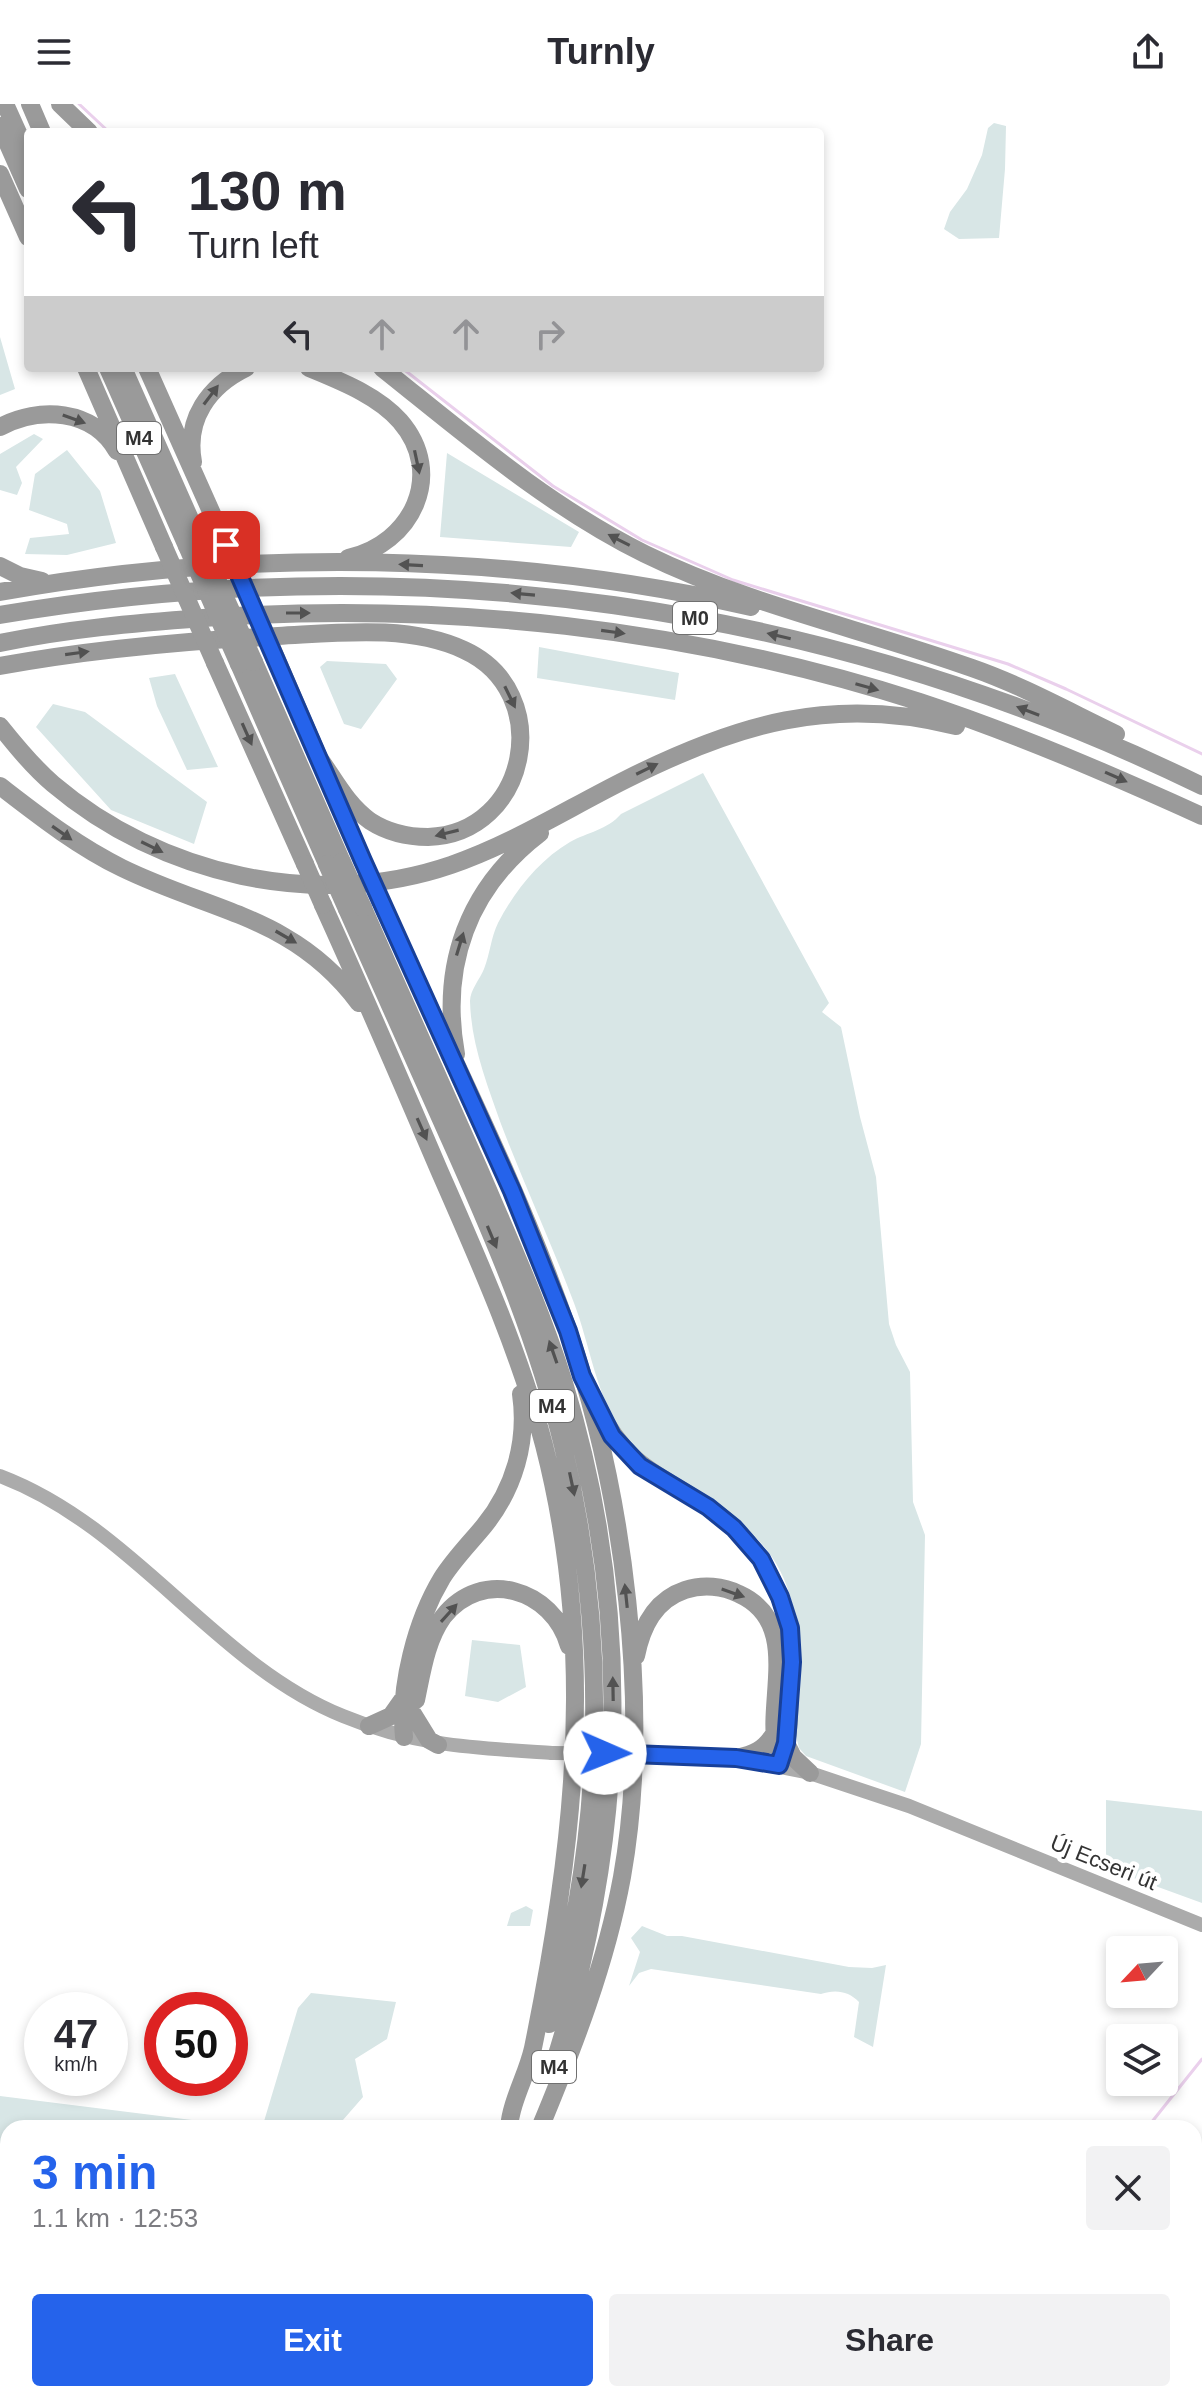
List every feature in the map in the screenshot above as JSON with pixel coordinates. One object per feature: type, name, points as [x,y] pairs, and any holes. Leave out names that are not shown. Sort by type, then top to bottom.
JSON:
[{"type":"highway","points":[[5,104],[24,146]]},
{"type":"highway","points":[[30,104],[40,128]]},
{"type":"highway","points":[[60,104],[85,128]]},
{"type":"highway","points":[[0,126],[24,180]]},
{"type":"highway","points":[[0,174],[24,228]]},
{"type":"highway","points":[[88,372],[462,1224],[518,1360],[544,1448],[570,1590],[574,1662],[572,1779],[561,1896],[531,2055],[511,2120]]},
{"type":"highway","name":"M4","points":[[110,372],[194,546],[355,908],[511,1243],[542,1318],[579,1436],[607,1591],[613,1691],[610,1795],[603,1862],[589,1940],[573,2005],[534,2120]]},
{"type":"highway","name":"M4","points":[[125,372],[194,546]]},
{"type":"highway","points":[[149,372],[542,1261],[582,1376],[604,1463],[618,1537],[633,1674],[631,1792],[622,1876],[591,2000],[543,2120]]},
{"type":"highway","points":[[200,488],[191,452],[197,415],[207,397],[225,378],[238,372]]},
{"type":"highway","points":[[317,372],[375,400],[401,422],[411,438],[421,478],[412,511],[400,530],[382,546],[329,562]]},
{"type":"highway","points":[[387,372],[506,467],[607,534],[704,579],[847,629],[973,668],[1017,686],[1177,765],[1202,784]]},
{"type":"highway","points":[[0,427],[17,417],[40,413],[78,418],[113,445],[142,495]]},
{"type":"highway","points":[[0,592],[56,582],[199,567],[329,562],[508,571],[624,584],[728,602],[847,629]]},
{"type":"highway","points":[[0,566],[20,576],[56,582]]},
{"type":"highway","name":"M0","points":[[0,615],[161,593],[334,584],[457,588],[605,602],[789,638],[908,670],[1055,721],[1202,784]]},
{"type":"highway","name":"M0","points":[[0,643],[117,626],[270,613],[404,614],[511,620],[663,640],[812,672],[920,702],[1045,746],[1202,816]]},
{"type":"highway","points":[[0,666],[67,654],[172,643],[346,634],[410,636],[465,650],[486,664],[505,685],[521,733],[518,764],[503,797],[476,822],[443,835],[403,835],[368,819],[343,794],[317,755]]},
{"type":"highway","points":[[0,726],[52,783],[109,823],[178,858],[260,880],[342,885],[410,876],[450,865],[578,806],[622,781],[717,738],[752,726],[809,716],[868,713],[920,717],[1045,746]]},
{"type":"highway","points":[[0,786],[59,831],[101,857],[162,886],[254,920],[311,951],[362,1007],[392,1061]]},
{"type":"highway","points":[[464,1083],[451,1022],[452,989],[456,958],[471,914],[486,888],[521,848],[578,806]]},
{"type":"highway","name":"M4","points":[[355,908],[526,1324],[562,1443],[588,1579],[595,1722],[592,1799],[585,1862],[558,1992],[518,2120]]},
{"type":"highway","points":[[404,1737],[416,1639],[430,1602],[447,1571],[495,1511],[515,1471],[523,1418],[518,1360]]},
{"type":"highway","points":[[582,1376],[612,1436],[631,1456],[661,1480],[708,1507],[734,1528],[761,1559],[780,1597],[790,1628],[792,1662],[780,1739],[810,1773]]},
{"type":"highway","points":[[633,1674],[644,1626],[661,1604],[693,1588],[705,1586],[731,1590],[745,1596],[764,1614],[776,1640],[779,1765]]},
{"type":"highway","points":[[369,1726],[408,1706],[436,1628],[451,1609],[475,1593],[500,1589],[535,1598],[563,1629],[574,1662]]},
{"type":"highway","points":[[408,1706],[429,1740],[438,1745]]},
{"type":"highway","points":[[736,1758],[758,1752],[780,1739]]},
{"type":"main road","name":"Új Ecseri út","points":[[0,1476],[38,1493],[101,1533],[241,1652],[290,1687],[340,1716],[438,1745],[552,1753],[736,1758],[779,1765],[909,1806],[1202,1925]]},
{"type":"shaded area","points":[[994,123],[1006,126],[999,238],[959,239],[944,229],[950,212],[967,189],[982,155],[988,128]]},
{"type":"shaded area","points":[[0,337],[15,389],[0,395]]},
{"type":"shaded area","points":[[34,434],[43,439],[16,467],[22,483],[17,495],[0,490],[0,454]]},
{"type":"shaded area","points":[[67,450],[100,491],[116,543],[67,555],[25,554],[30,538],[69,534],[67,524],[29,510],[35,474]]},
{"type":"shaded area","points":[[447,453],[579,532],[571,547],[440,537]]},
{"type":"shaded area","points":[[539,647],[679,673],[675,700],[537,678]]},
{"type":"shaded area","points":[[327,661],[386,664],[397,679],[361,729],[344,724],[320,667]]},
{"type":"shaded area","points":[[175,674],[218,767],[187,770],[157,706],[149,678]]},
{"type":"shaded area","points":[[53,704],[85,712],[207,802],[194,844],[111,810],[36,727]]},
{"type":"shaded area","points":[[703,773],[829,1003],[822,1012],[841,1027],[876,1177],[889,1324],[910,1372],[913,1502],[925,1535],[921,1744],[905,1792],[806,1756],[799,1748],[796,1736],[799,1649],[796,1621],[779,1569],[763,1546],[741,1524],[649,1460],[630,1442],[613,1418],[574,1303],[501,1124],[473,1033],[472,993],[484,969],[498,923],[528,878],[570,842]]},
{"type":"shaded area","points":[[472,1640],[520,1645],[526,1687],[498,1702],[465,1696]]},
{"type":"shaded area","points":[[1106,1800],[1202,1811],[1202,1903],[1106,1868]]},
{"type":"shaded area","points":[[526,1906],[533,1910],[530,1926],[507,1926],[511,1913]]},
{"type":"shaded area","points":[[642,1926],[667,1936],[682,1936],[849,1967],[886,1965],[873,2047],[854,2037],[859,2002],[842,1992],[821,1994],[651,1969],[639,1973],[629,1986],[640,1952],[631,1938]]},
{"type":"shaded area","points":[[311,1993],[396,2002],[387,2039],[355,2059],[363,2097],[343,2120],[264,2120],[298,2008]]},
{"type":"shaded area","points":[[0,2096],[193,2120],[0,2120]]},
{"type":"waterway","points":[[79,104],[105,128]]},
{"type":"waterway","points":[[407,372],[553,486],[642,540],[733,580],[1008,664],[1202,754]]},
{"type":"waterway","points":[[1153,2120],[1202,2059]]},
{"type":"route","points":[[226,545],[363,861],[512,1191],[542,1261],[582,1376],[612,1436],[640,1466],[708,1507],[734,1528],[761,1559],[780,1597],[790,1628],[792,1662],[786,1743],[779,1765],[736,1758],[605,1753]]}]
